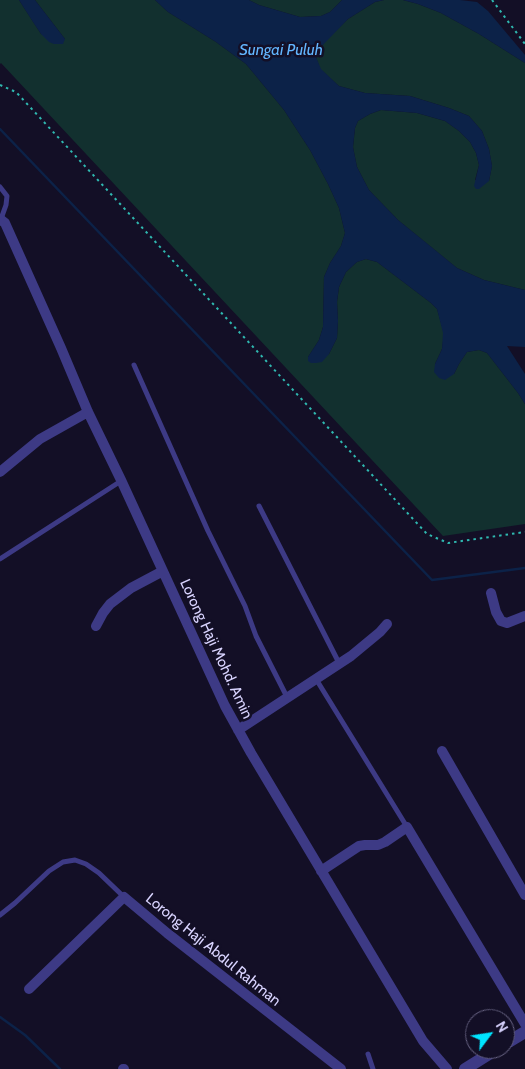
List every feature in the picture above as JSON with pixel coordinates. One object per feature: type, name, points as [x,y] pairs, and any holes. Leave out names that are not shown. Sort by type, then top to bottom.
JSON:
[{"type":"street","name":"Lorong Haji Mohd. Amin","points":[[0,219],[5,223],[88,412],[225,706],[423,1041],[447,1069]]},
{"type":"street","points":[[0,472],[40,439],[88,412]]},
{"type":"street","points":[[96,626],[110,604],[131,588],[163,571]]},
{"type":"street","points":[[491,593],[496,612],[501,621],[507,623],[525,616]]},
{"type":"street","points":[[238,730],[340,664],[388,624]]},
{"type":"street","points":[[442,751],[525,895]]},
{"type":"street","points":[[321,871],[359,846],[378,845],[407,827],[525,1024]]},
{"type":"street","name":"Lorong Haji Abdul Rahman","points":[[29,989],[124,897],[180,944],[341,1069]]},
{"type":"street","points":[[465,1069],[481,1059]]},
{"type":"lane","points":[[0,187],[7,196],[6,205],[0,219]]},
{"type":"lane","points":[[134,365],[208,531],[245,606],[256,636],[287,697]]},
{"type":"lane","points":[[0,559],[121,480]]},
{"type":"lane","points":[[259,506],[340,664]]},
{"type":"lane","points":[[316,679],[407,827]]},
{"type":"lane","points":[[0,915],[49,871],[63,862],[75,860],[86,864],[99,873],[124,897]]},
{"type":"lane","points":[[368,1054],[373,1069]]},
{"type":"path","points":[[492,0],[525,44]]},
{"type":"path","points":[[0,84],[16,92],[427,534],[448,543],[525,532]]},
{"type":"green space","points":[[0,0],[19,0],[41,34],[65,39],[35,0],[155,0],[168,12],[216,42],[246,64],[284,110],[310,150],[339,208],[345,233],[341,246],[324,277],[323,327],[319,340],[308,357],[329,354],[337,338],[339,287],[346,272],[357,262],[366,259],[377,262],[431,303],[437,309],[444,333],[442,349],[435,364],[454,374],[467,352],[479,350],[487,353],[525,404],[525,524],[443,536],[0,64]]},
{"type":"green space","points":[[249,0],[342,0],[330,12],[321,16],[300,17],[259,5]]},
{"type":"green space","points":[[403,0],[441,13],[525,63],[525,290],[484,280],[457,268],[398,220],[369,190],[357,167],[353,147],[355,128],[358,121],[381,110],[417,113],[445,121],[459,131],[470,142],[476,153],[479,165],[475,180],[489,181],[492,166],[489,149],[482,131],[469,116],[410,96],[365,93],[339,86],[320,69],[316,57],[329,37],[348,19],[375,2]]},
{"type":"water","points":[[19,0],[35,0],[65,39],[63,44],[49,42],[41,34]]},
{"type":"water","name":"Sungai Puluh","points":[[155,0],[249,0],[259,5],[300,17],[321,16],[330,12],[342,0],[384,0],[375,2],[348,19],[321,47],[316,57],[321,69],[339,86],[365,93],[410,96],[449,108],[469,116],[482,131],[489,149],[492,166],[489,181],[479,189],[476,189],[474,186],[479,165],[476,153],[470,142],[445,121],[417,113],[381,110],[358,121],[355,128],[353,147],[357,167],[369,190],[398,220],[457,268],[484,280],[525,290],[525,347],[507,346],[525,374],[525,404],[487,353],[479,350],[467,352],[454,374],[445,380],[439,378],[434,372],[435,364],[442,349],[443,333],[437,309],[377,262],[366,259],[357,262],[346,272],[339,287],[337,338],[329,354],[322,362],[311,363],[308,361],[308,357],[319,340],[323,327],[324,277],[341,246],[345,233],[339,208],[310,150],[284,110],[246,64],[216,42],[168,12]]},
{"type":"water","points":[[403,0],[460,0],[477,2],[488,11],[525,55],[525,63],[441,13]]},
{"type":"waterway","points":[[0,129],[432,580],[525,568]]},
{"type":"waterway","points":[[0,1017],[25,1035],[60,1069]]}]
